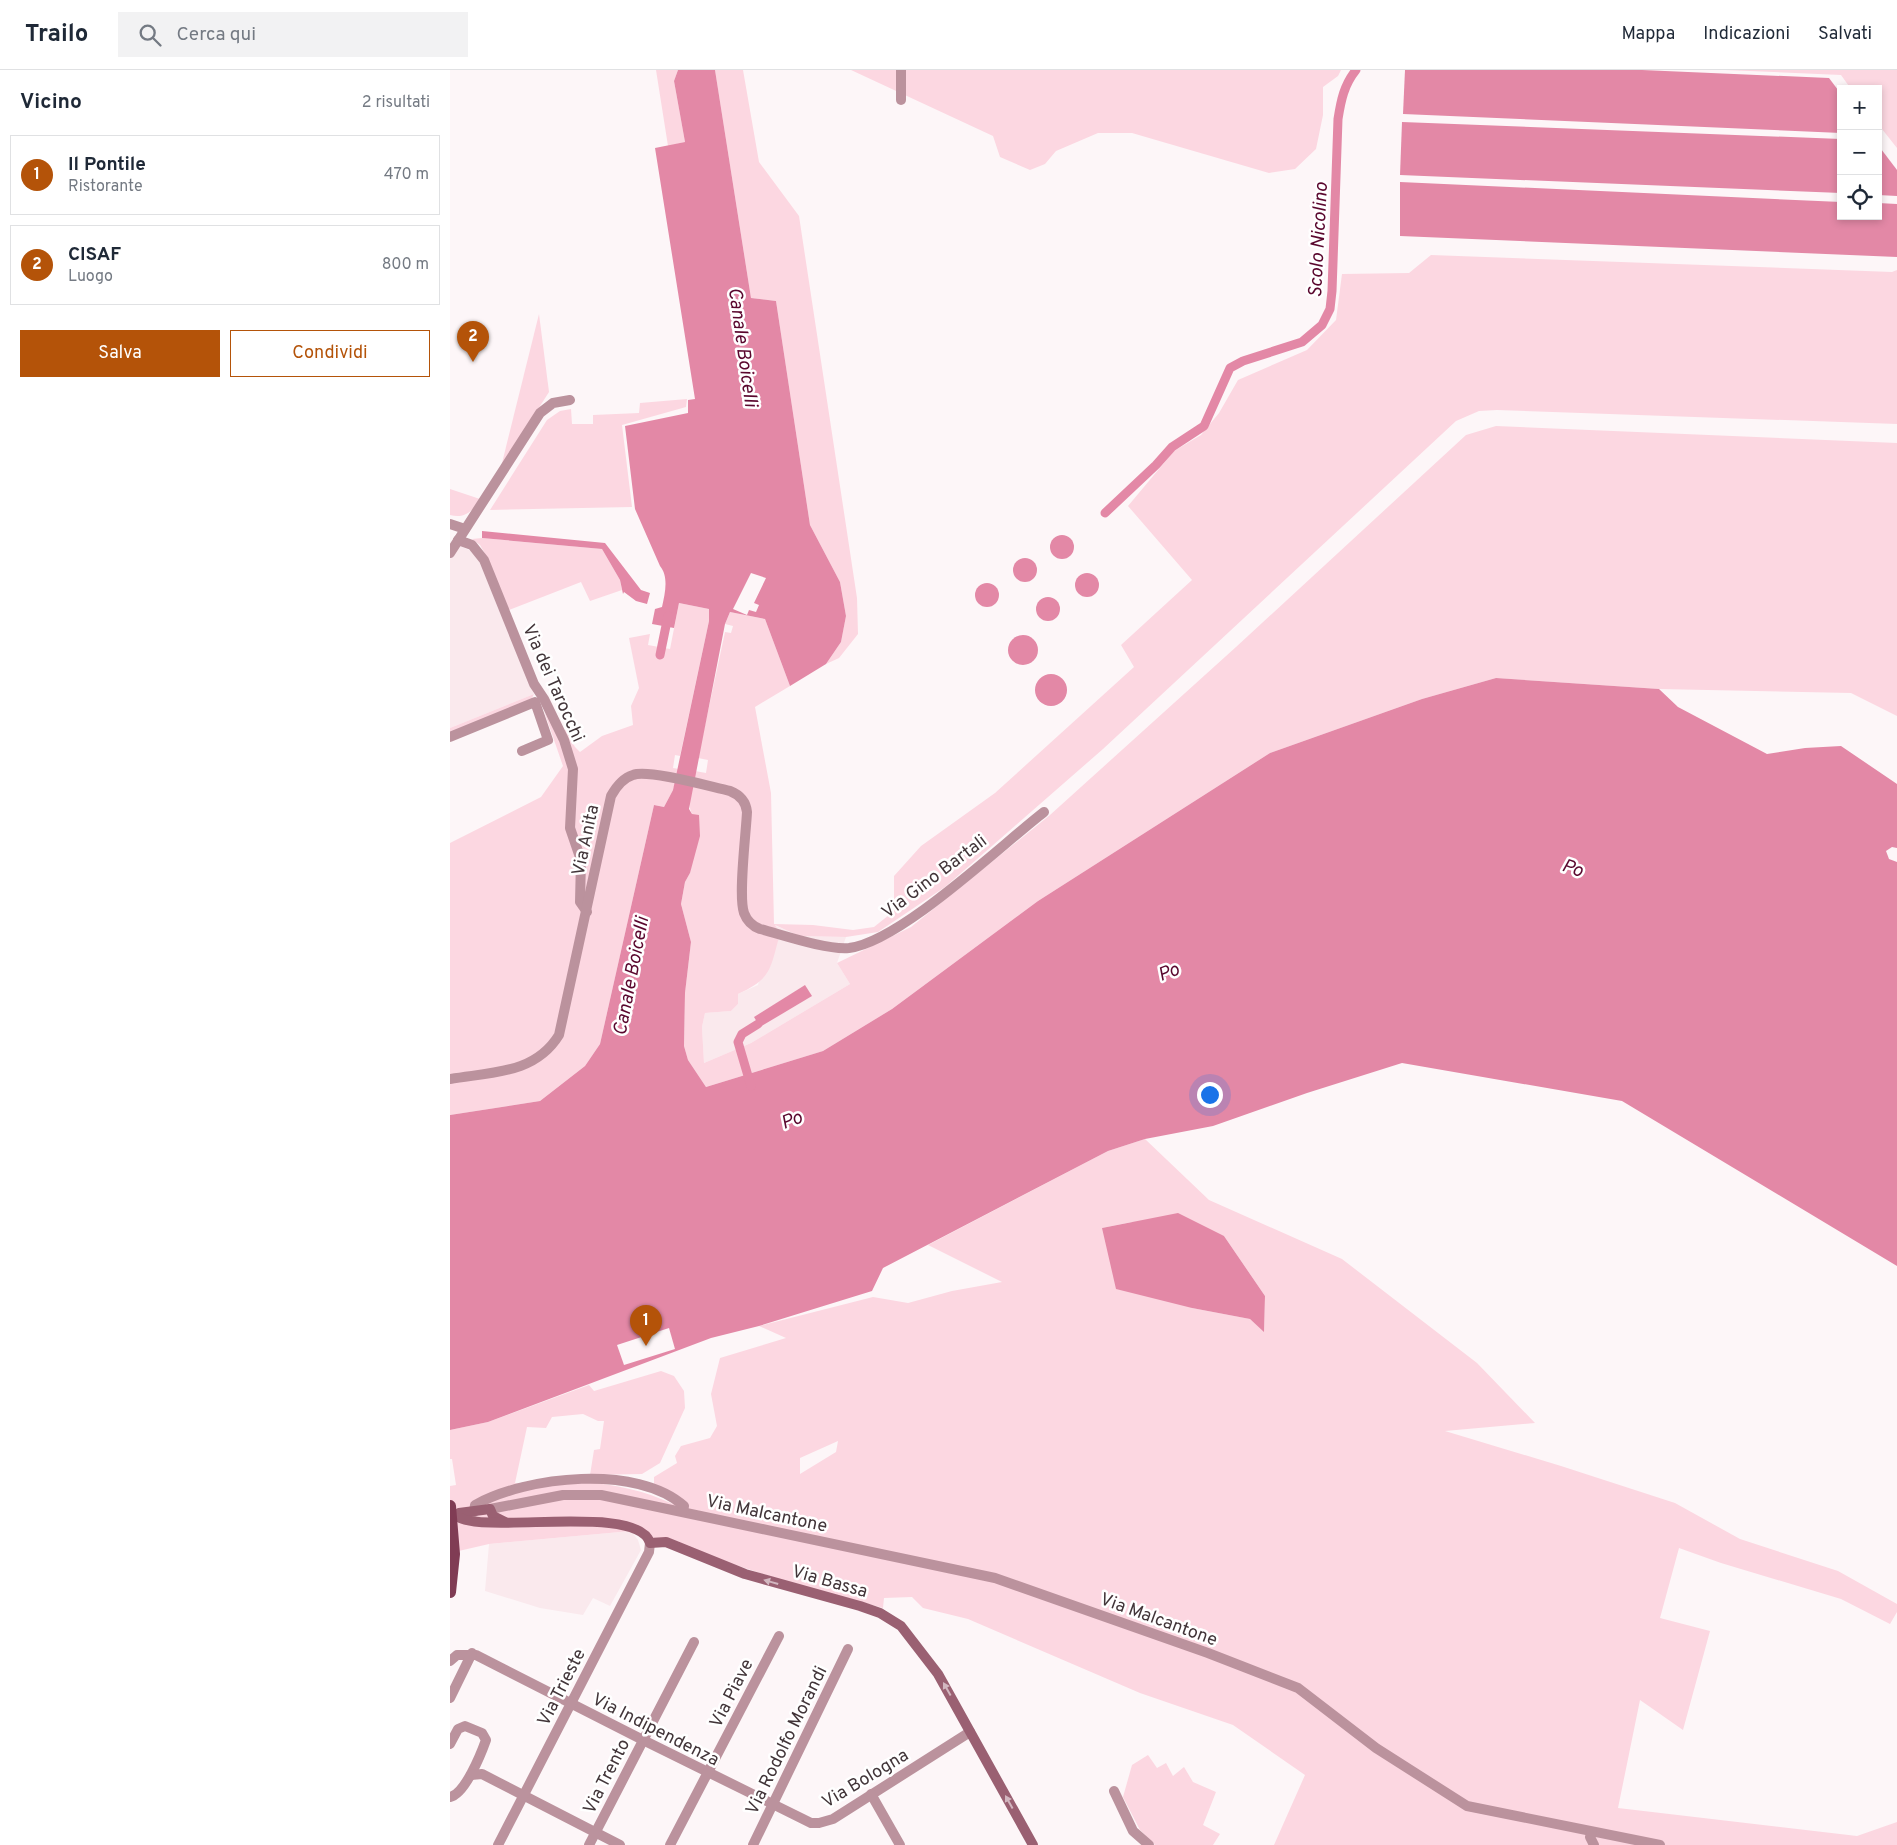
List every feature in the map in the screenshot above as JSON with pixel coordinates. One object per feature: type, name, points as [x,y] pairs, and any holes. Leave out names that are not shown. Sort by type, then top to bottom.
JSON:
[{"type":"main road","points":[[450,1592],[454,1554],[453,1515]]},
{"type":"street","points":[[901,70],[901,100]]},
{"type":"street","points":[[450,553],[540,413],[553,403],[570,400]]},
{"type":"street","points":[[450,524],[465,529]]},
{"type":"street","name":"Via dei Tarocchi","points":[[458,540],[472,545],[484,560],[540,701],[564,740],[573,769],[570,828],[581,860],[580,902],[587,912]]},
{"type":"street","points":[[450,737],[540,701],[548,740],[522,751]]},
{"type":"street","name":"Via Anita","points":[[450,1079],[530,1064],[550,1048],[562,1028],[609,804],[615,789],[635,774],[643,773],[734,793],[747,806],[742,903],[744,913],[752,926],[835,948]]},
{"type":"street","name":"Via Gino Bartali","points":[[835,948],[860,946],[910,920],[1044,812]]},
{"type":"street","name":"Via Malcantone","points":[[683,1511],[684,1506],[680,1501],[644,1486],[626,1481],[583,1478],[536,1485],[499,1495],[475,1505],[474,1512],[563,1495],[586,1493],[613,1496],[995,1578],[1208,1653],[1298,1688],[1376,1748],[1467,1806],[1660,1845]]},
{"type":"street","points":[[490,1509],[493,1516],[507,1522]]},
{"type":"street","points":[[453,1515],[474,1512],[476,1521],[479,1523]]},
{"type":"street","points":[[453,1515],[479,1523],[572,1522],[618,1524],[644,1533],[648,1536],[650,1543]]},
{"type":"street","name":"Via Bassa","points":[[650,1543],[666,1542],[745,1574],[860,1606],[885,1615],[905,1631],[932,1665],[1032,1845]]},
{"type":"street","name":"Via Trieste","points":[[498,1845],[649,1552],[650,1543]]},
{"type":"street","name":"Via Piave","points":[[670,1845],[779,1636]]},
{"type":"street","name":"Via Trento","points":[[589,1845],[694,1642]]},
{"type":"street","name":"Via Rodolfo Morandi","points":[[753,1845],[848,1649]]},
{"type":"street","points":[[450,1661],[457,1655],[472,1653]]},
{"type":"street","points":[[450,1698],[472,1653]]},
{"type":"street","name":"Via Indipendenza","points":[[472,1653],[773,1805]]},
{"type":"street","points":[[450,1744],[461,1726],[468,1726],[480,1731],[486,1740],[471,1775],[459,1794],[450,1797]]},
{"type":"street","name":"Via Bologna","points":[[773,1805],[806,1822],[818,1823],[833,1819],[970,1732]]},
{"type":"street","points":[[477,1762],[482,1774]]},
{"type":"street","points":[[471,1775],[482,1774],[620,1845]]},
{"type":"street","points":[[1114,1791],[1133,1831],[1149,1845]]},
{"type":"street","points":[[871,1794],[900,1845]]},
{"type":"street","points":[[1592,1832],[1590,1836],[1594,1845]]},
{"type":"shaded area","points":[[656,70],[678,70],[674,81],[685,142],[668,146]]},
{"type":"shaded area","points":[[715,70],[743,70],[759,162],[799,216],[857,598],[858,634],[839,658],[826,664],[841,642],[846,616],[840,582],[810,525],[776,301],[751,298]]},
{"type":"shaded area","points":[[851,70],[1341,70],[1338,76],[1323,87],[1323,115],[1316,149],[1295,169],[1269,173],[1132,133],[1098,133],[1056,151],[1045,164],[1030,170],[1000,157],[993,136]]},
{"type":"shaded area","points":[[1725,70],[1897,70],[1897,148],[1882,129],[1882,85],[1848,85],[1841,75]]},
{"type":"shaded area","points":[[1431,255],[1892,272],[1897,270],[1897,424],[1497,410],[1479,411],[1456,421],[1103,749],[945,887],[878,932],[846,937],[799,936],[775,925],[780,934],[772,964],[764,977],[758,983],[738,994],[738,1004],[731,1011],[705,1013],[702,1027],[704,1063],[751,1043],[850,984],[837,963],[911,927],[1050,815],[1466,435],[1496,426],[1897,443],[1897,716],[1851,693],[1659,689],[1496,678],[1422,699],[1270,753],[1038,901],[892,1009],[823,1051],[706,1087],[688,1060],[684,1046],[685,993],[691,942],[681,904],[685,882],[690,873],[691,793],[695,771],[706,773],[708,760],[698,758],[725,632],[731,633],[733,626],[725,624],[730,612],[765,619],[790,686],[755,707],[771,793],[774,924],[813,925],[853,930],[874,927],[894,911],[894,876],[921,846],[995,793],[1134,667],[1121,645],[1192,580],[1128,506],[1174,451],[1201,435],[1219,413],[1238,380],[1307,350],[1336,320],[1342,274],[1409,273]]},
{"type":"shaded area","points":[[539,314],[549,392],[501,467]]},
{"type":"shaded area","points":[[687,399],[686,407],[622,425],[632,507],[490,510],[547,420],[560,411],[571,409],[572,424],[593,424],[593,415],[639,413],[640,403]]},
{"type":"shaded area","points":[[450,489],[480,499],[468,513],[460,516],[450,515]]},
{"type":"shaded area","points":[[482,538],[602,549],[620,580],[622,590],[590,601],[581,582],[509,610],[484,552],[480,545],[472,539]]},
{"type":"shaded area","points":[[456,544],[473,552],[479,561],[534,694],[450,728],[450,553]]},
{"type":"shaded area","points":[[679,603],[709,609],[709,621],[680,756],[675,755],[673,768],[679,769],[673,790],[664,807],[654,805],[600,1044],[585,1066],[540,1101],[450,1115],[450,843],[541,797],[563,766],[544,711],[558,734],[566,730],[575,747],[580,752],[602,736],[633,725],[631,706],[639,688],[629,638],[650,634],[648,645],[670,649]]},
{"type":"shaded area","points":[[534,694],[530,702],[450,734],[450,728]]},
{"type":"shaded area","points":[[774,925],[799,936],[846,937],[837,963],[850,984],[751,1043],[704,1063],[702,1027],[705,1013],[731,1011],[738,1004],[738,994],[758,985]]},
{"type":"shaded area","points":[[1145,1139],[1209,1200],[1342,1259],[1477,1363],[1535,1423],[1445,1431],[1675,1503],[1740,1539],[1838,1571],[1897,1604],[1897,1612],[1890,1624],[1841,1599],[1721,1563],[1679,1548],[1660,1618],[1710,1631],[1683,1730],[1640,1700],[1618,1808],[1857,1836],[1897,1822],[1897,1845],[1274,1845],[1305,1775],[1233,1725],[1140,1693],[968,1619],[923,1608],[912,1597],[884,1598],[883,1608],[785,1581],[631,1531],[489,1544],[450,1553],[450,1486],[456,1485],[452,1459],[450,1459],[450,1430],[488,1422],[589,1385],[594,1391],[661,1371],[674,1376],[684,1391],[685,1408],[660,1463],[642,1474],[590,1475],[594,1450],[600,1449],[604,1421],[598,1421],[583,1414],[552,1417],[546,1428],[527,1427],[515,1483],[584,1482],[607,1484],[641,1492],[673,1504],[654,1484],[654,1477],[677,1463],[675,1456],[681,1446],[710,1438],[717,1426],[711,1394],[720,1358],[786,1338],[759,1326],[873,1297],[908,1303],[952,1291],[1002,1282],[928,1245],[1108,1151]],"holes":[[[1132,1222],[1224,1236],[1265,1296],[1264,1331],[1250,1319],[1192,1308],[1102,1228]],[[838,1441],[836,1452],[800,1474],[800,1458]]]},
{"type":"shaded area","points":[[631,1531],[638,1540],[641,1550],[610,1606],[593,1598],[583,1615],[540,1608],[485,1591],[489,1544]]},
{"type":"shaded area","points":[[1148,1755],[1157,1768],[1166,1763],[1173,1776],[1184,1767],[1193,1782],[1216,1792],[1203,1825],[1220,1834],[1213,1845],[1155,1845],[1140,1830],[1123,1797],[1132,1765]]},
{"type":"water","points":[[678,70],[715,70],[751,298],[776,301],[810,525],[840,582],[846,616],[841,642],[826,664],[790,686],[765,619],[730,612],[725,624],[689,809],[692,814],[699,815],[700,836],[690,873],[685,882],[681,904],[691,942],[685,993],[684,1046],[688,1060],[706,1087],[823,1051],[892,1009],[1038,901],[1270,753],[1422,699],[1496,678],[1659,689],[1678,707],[1767,754],[1805,748],[1841,746],[1897,784],[1897,848],[1892,847],[1886,851],[1889,859],[1897,862],[1897,1266],[1622,1101],[1402,1063],[1307,1093],[1213,1126],[1145,1139],[1108,1151],[883,1268],[872,1291],[759,1326],[711,1338],[488,1422],[450,1430],[450,1115],[540,1101],[585,1066],[600,1044],[654,805],[664,807],[673,790],[709,621],[709,609],[679,603],[674,628],[652,624],[655,609],[662,607],[665,575],[635,509],[625,426],[688,413],[688,400],[695,399],[655,148],[685,142],[674,81]]},
{"type":"water","points":[[1405,70],[1642,70],[1829,78],[1837,89],[1837,133],[1403,114]]},
{"type":"water","points":[[1402,122],[1837,139],[1837,193],[1400,175]]},
{"type":"water","points":[[1882,150],[1897,170],[1897,196],[1882,195]]},
{"type":"water","points":[[1400,182],[1837,202],[1837,220],[1882,220],[1882,203],[1897,204],[1897,257],[1400,236]]},
{"type":"water","points":[[482,531],[605,543],[641,590],[650,593],[647,604],[636,601],[624,592],[623,594],[620,580],[602,549],[482,538]]},
{"type":"water","points":[[1062,535],[1071,538],[1074,547],[1071,556],[1062,559],[1053,556],[1050,547],[1053,538]]},
{"type":"water","points":[[1025,558],[1034,561],[1037,570],[1034,579],[1025,582],[1016,579],[1013,570],[1016,561]]},
{"type":"water","points":[[1087,573],[1092,574],[1098,580],[1098,590],[1092,596],[1087,597],[1082,596],[1076,590],[1075,585],[1076,580],[1082,574]]},
{"type":"water","points":[[987,583],[996,586],[999,595],[996,604],[987,607],[978,604],[975,595],[978,586]]},
{"type":"water","points":[[1048,597],[1057,600],[1060,609],[1057,618],[1048,621],[1039,618],[1036,609],[1039,600]]},
{"type":"water","points":[[1023,635],[1034,639],[1038,650],[1034,661],[1023,665],[1012,661],[1008,650],[1012,639]]},
{"type":"water","points":[[1051,674],[1063,678],[1067,690],[1063,702],[1051,706],[1039,702],[1035,690],[1039,678]]},
{"type":"water","points":[[805,985],[812,996],[760,1027],[754,1017]]},
{"type":"water","points":[[1178,1213],[1224,1236],[1265,1296],[1264,1332],[1250,1319],[1192,1308],[1116,1289],[1102,1228]]},
{"type":"pier","points":[[751,573],[766,578],[754,603],[759,605],[756,612],[749,610],[747,615],[733,609]]},
{"type":"pier","points":[[669,1328],[675,1349],[624,1365],[617,1345]]},
{"type":"waterway","name":"Scolo Nicolino","points":[[1105,513],[1156,465],[1172,447],[1204,426],[1230,368],[1243,361],[1302,342],[1322,325],[1330,309],[1332,291],[1338,119],[1344,93],[1356,70]]},
{"type":"waterway","points":[[660,655],[668,616]]},
{"type":"waterway","points":[[751,1086],[738,1042],[742,1034],[758,1024]]},
{"type":"place","name":"CISAF","points":[[473,362]]},
{"type":"place","name":"Il Pontile","points":[[646,1346]]},
{"type":"water label","name":"Canale Boicelli","points":[[744,347]]},
{"type":"water label","name":"Po","points":[[1573,867]]},
{"type":"water label","name":"Po","points":[[1168,971]]},
{"type":"water label","name":"Canale Boicelli","points":[[630,976]]},
{"type":"water label","name":"Po","points":[[791,1119]]}]
